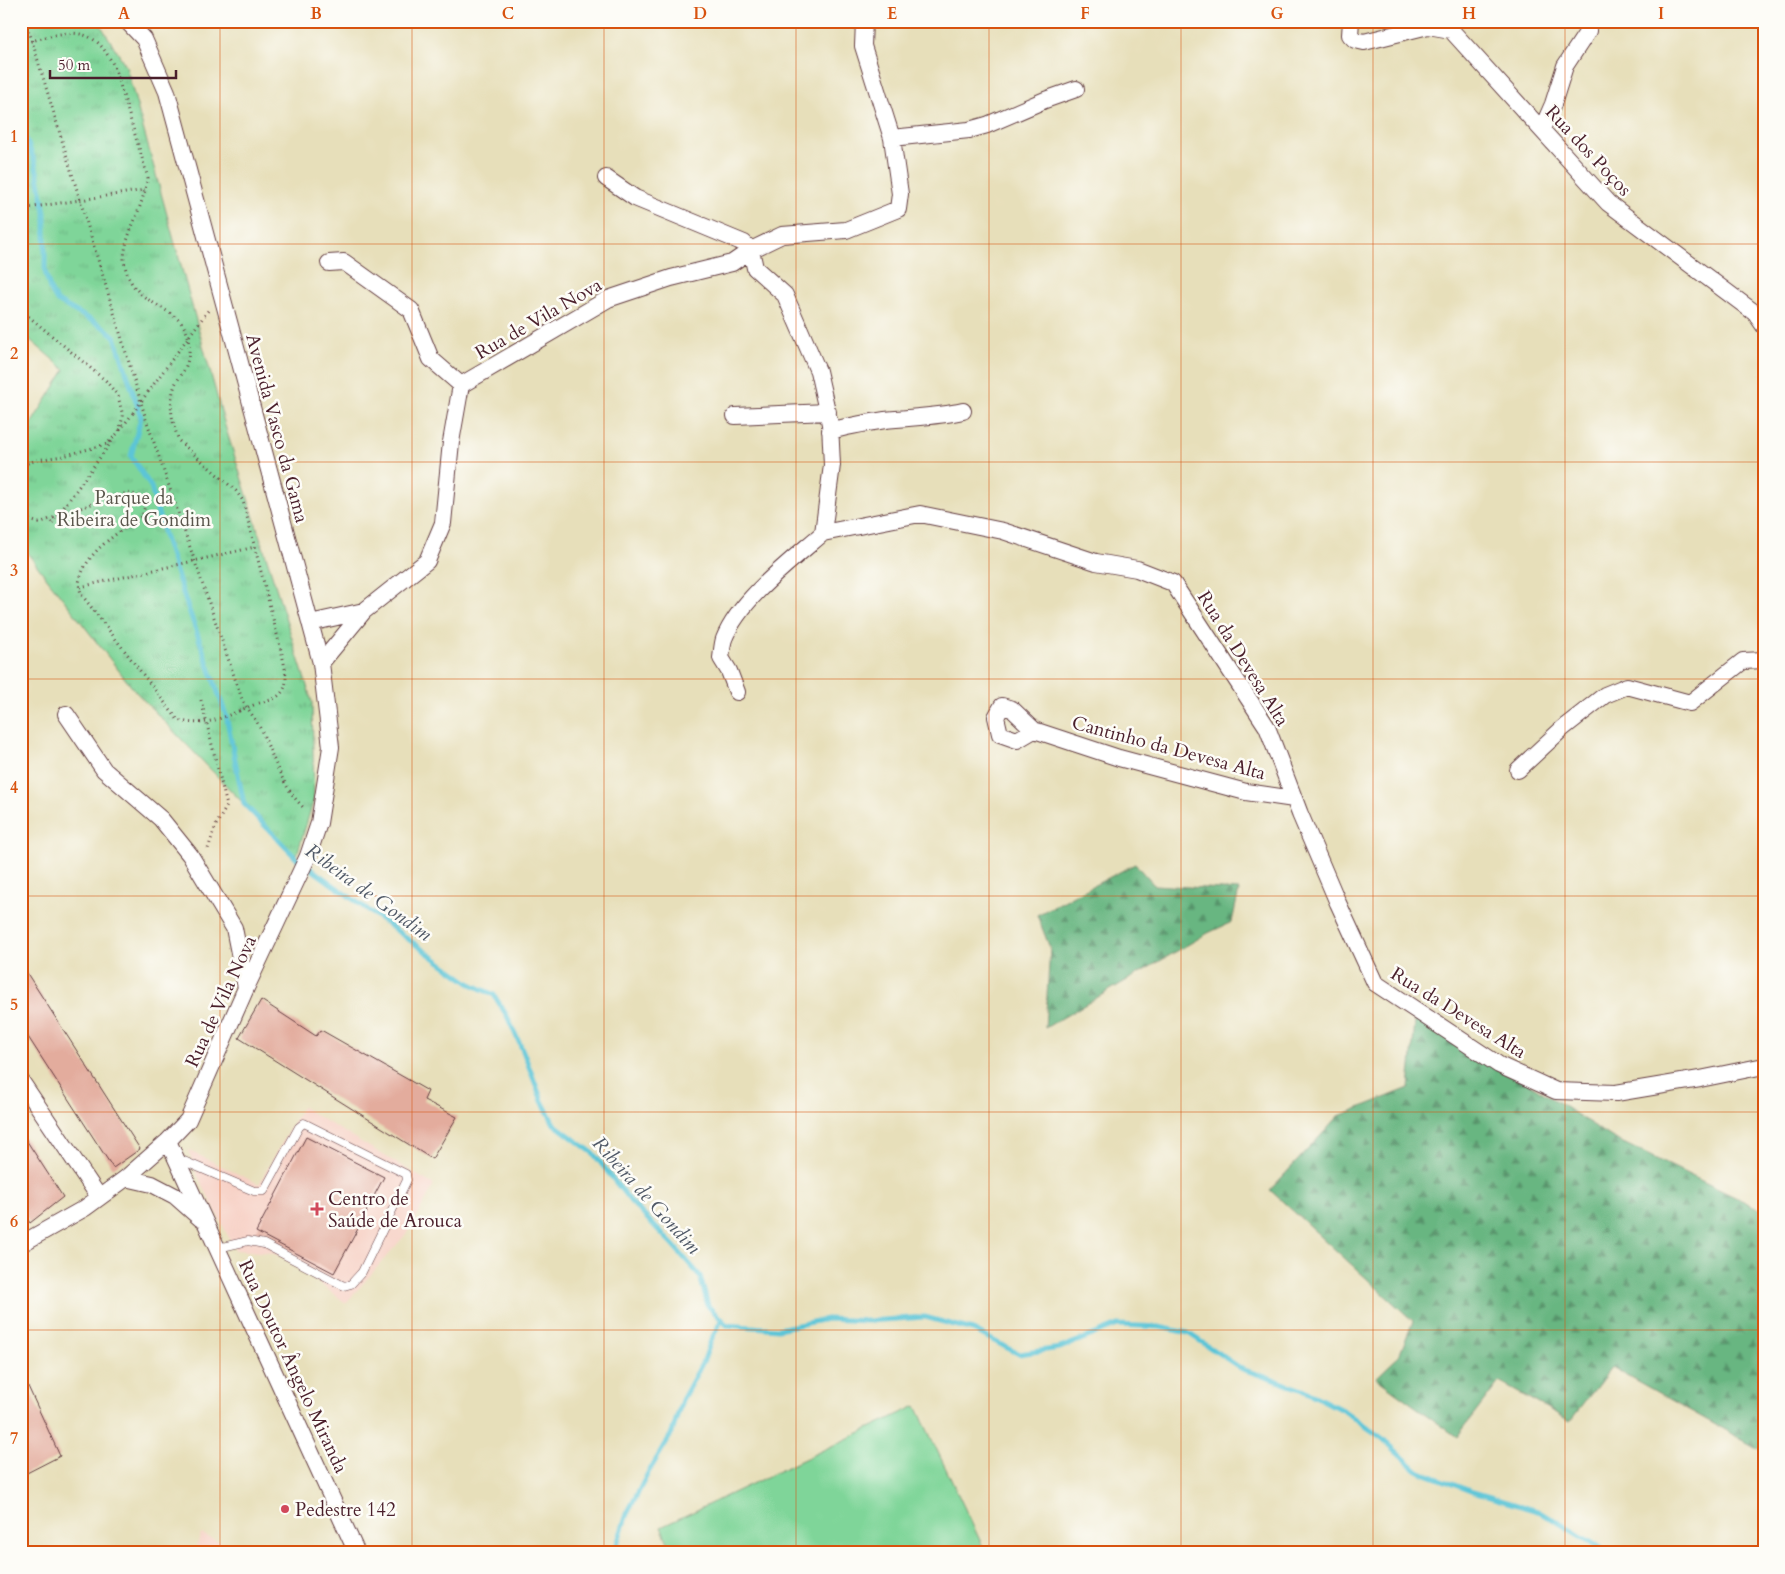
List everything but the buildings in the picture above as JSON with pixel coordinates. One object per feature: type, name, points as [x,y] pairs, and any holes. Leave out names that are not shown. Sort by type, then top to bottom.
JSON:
[{"type":"street","name":"Avenida Vasco da Gama","points":[[127,21],[144,39],[167,92],[321,663],[332,747],[319,823],[308,856]]},
{"type":"street","name":"Rua de Vila Nova","points":[[462,385],[608,298],[670,278],[732,263],[750,250],[782,236],[846,230],[898,209],[900,194],[892,138],[863,46],[864,21]]},
{"type":"street","points":[[1351,21],[1350,35],[1354,40],[1364,42],[1428,26],[1452,25]]},
{"type":"street","name":"Rua dos Poços","points":[[1452,25],[1608,203],[1755,313],[1764,326]]},
{"type":"street","points":[[1542,129],[1553,104],[1565,66],[1588,31]]},
{"type":"street","points":[[892,138],[968,130],[987,125],[1076,89]]},
{"type":"street","points":[[606,178],[635,198],[744,243],[750,250],[755,268],[786,295],[818,371],[828,412],[832,464],[823,533],[763,586],[738,614],[724,640],[721,658],[729,671],[737,692]]},
{"type":"street","points":[[321,663],[364,611],[427,561],[443,523],[451,442],[462,385],[431,359],[411,310],[344,262],[329,263]]},
{"type":"street","points":[[830,431],[861,424],[942,416],[963,411]]},
{"type":"street","points":[[735,416],[828,412]]},
{"type":"street","name":"Rua da Devesa Alta","points":[[823,533],[920,514],[1003,531],[1096,562],[1137,569],[1173,583],[1267,727],[1294,799],[1338,903],[1375,983],[1499,1065],[1556,1091],[1616,1093],[1764,1066]]},
{"type":"street","points":[[310,623],[364,611]]},
{"type":"street","points":[[1518,770],[1563,728],[1605,695],[1627,686],[1690,703],[1743,662],[1764,660]]},
{"type":"street","points":[[66,714],[104,770],[161,819],[190,854],[234,928],[246,988]]},
{"type":"street","name":"Cantinho da Devesa Alta","points":[[1034,730],[1168,772],[1246,792],[1294,799]]},
{"type":"street","name":"Rua de Vila Nova","points":[[21,1244],[84,1208],[126,1178],[168,1141],[188,1120],[246,988],[308,856]]},
{"type":"street","points":[[21,1081],[99,1197]]},
{"type":"street","name":"Rua Doutor Ângelo Miranda","points":[[168,1141],[358,1553]]},
{"type":"street","name":"Rua Doutor Ângelo Miranda","points":[[126,1178],[152,1184],[175,1196],[206,1223]]},
{"type":"lane","points":[[176,1157],[254,1191],[264,1191],[299,1127],[304,1122],[406,1174],[407,1180],[362,1272],[351,1284],[344,1286],[264,1244],[248,1241],[218,1248]]},
{"type":"path","points":[[26,21],[146,419],[243,702],[259,727],[275,764],[298,803],[319,823]]},
{"type":"path","points":[[21,44],[63,33],[85,36],[97,42],[108,54],[115,68],[148,178],[126,242],[124,261],[128,277],[137,290],[154,304],[170,311],[183,324],[190,341],[188,357],[184,370],[176,384],[173,398],[171,413],[175,430],[179,441],[236,491],[243,501],[287,678],[283,690],[276,698],[215,720],[192,724],[178,720],[81,594],[79,580],[84,568],[94,554],[113,537],[142,516],[145,506],[138,495],[127,493],[112,497],[39,523],[23,518],[21,515]]},
{"type":"path","points":[[21,209],[145,190]]},
{"type":"path","points":[[52,523],[220,293]]},
{"type":"path","points":[[21,310],[106,381],[118,396],[123,416],[119,432],[107,444],[62,456],[37,460],[25,464],[21,468]]},
{"type":"path","points":[[80,587],[255,546]]},
{"type":"path","points":[[201,700],[227,806],[216,825],[201,872]]},
{"type":"shaded area","name":"Centro de Saúde de Arouca","points":[[302,1107],[434,1185],[407,1233],[346,1303],[283,1257],[271,1253],[235,1250],[197,1174],[188,1150],[259,1184]]},
{"type":"shaded area","points":[[201,1534],[247,1553],[194,1553]]},
{"type":"green space","name":"Parque da Ribeira de Gondim","points":[[21,21],[98,21],[126,66],[226,429],[312,702],[314,799],[296,858],[134,690],[21,545],[21,440],[65,370],[21,332]]},
{"type":"green space","points":[[1135,864],[1154,885],[1239,890],[1232,922],[1208,933],[1045,1028],[1050,948],[1037,915]]},
{"type":"green space","points":[[1416,1010],[1613,1138],[1764,1211],[1764,1452],[1612,1367],[1570,1421],[1499,1382],[1457,1437],[1376,1378],[1399,1356],[1413,1321],[1270,1190],[1339,1116],[1409,1088]]},
{"type":"green space","points":[[916,1406],[986,1553],[673,1553],[661,1527]]},
{"type":"waterway","name":"Ribeira de Gondim","points":[[21,127],[35,162],[45,213],[45,271],[50,289],[57,301],[105,328],[115,337],[141,417],[131,456],[151,487],[164,535],[186,602],[226,715],[244,804],[296,858],[469,983],[494,995],[507,1016],[542,1101],[554,1124],[593,1153],[631,1202],[700,1276],[708,1306],[727,1325],[778,1329],[827,1319],[869,1321],[925,1317],[973,1330],[1019,1354],[1060,1348],[1118,1325],[1159,1327],[1188,1333],[1242,1369],[1303,1390],[1344,1411],[1382,1438],[1418,1471],[1473,1492],[1541,1512],[1602,1549],[1603,1553]]},
{"type":"waterway","points":[[614,1553],[627,1514],[648,1473],[672,1433],[682,1400],[704,1360],[711,1340],[722,1319]]},
{"type":"place","name":"Centro de Saúde de Arouca","points":[[317,1209]]},
{"type":"place","name":"Pedestre 142","points":[[285,1509]]}]
